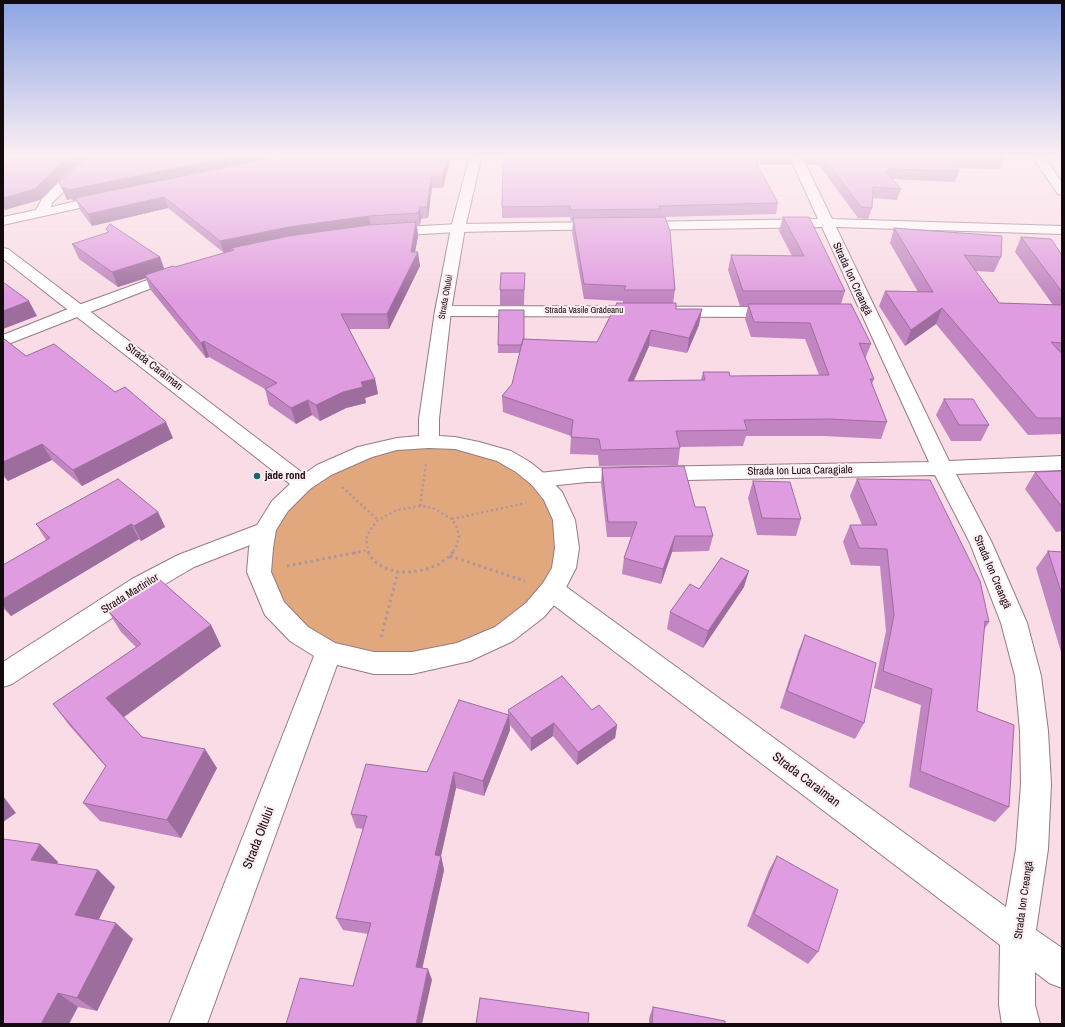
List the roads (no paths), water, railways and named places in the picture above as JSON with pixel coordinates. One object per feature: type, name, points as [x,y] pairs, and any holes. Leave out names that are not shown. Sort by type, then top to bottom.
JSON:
[{"type":"street","points":[[42,212],[46,203]]},
{"type":"street","points":[[3,221],[85,203]]},
{"type":"street","name":"Strada Oltului","points":[[429,442],[429,419],[443,311],[458,228],[464,203]]},
{"type":"street","name":"Strada Ion Creangă","points":[[817,203],[860,313],[981,543],[1014,623],[1028,676],[1034,731],[1036,784],[1032,849],[1018,937],[1017,1005],[1021,1024]]},
{"type":"street","points":[[372,233],[458,228],[826,223],[1062,230]]},
{"type":"street","name":"Strada Caraiman","points":[[3,252],[80,310],[303,484]]},
{"type":"street","points":[[3,341],[80,310],[190,269]]},
{"type":"street","name":"Strada Vasile Grădeanu","points":[[443,311],[790,312]]},
{"type":"street","points":[[429,442],[455,443],[479,448],[504,456],[523,467],[539,480],[554,497],[564,520],[567,548],[564,568],[552,590],[535,610],[504,634],[461,653],[412,663],[374,663],[329,652],[299,634],[274,608],[259,572],[261,548],[265,530],[280,506],[303,484],[324,470],[365,452],[397,444],[429,442]]},
{"type":"street","name":"Strada Ion Luca Caragiale","points":[[539,480],[587,475],[942,468],[1062,463]]},
{"type":"street","name":"Strada Martirilor","points":[[3,676],[141,586],[180,564],[215,548],[265,530]]},
{"type":"street","name":"Strada Caraiman","points":[[552,590],[1062,970]]},
{"type":"street","name":"Strada Oltului","points":[[188,1024],[329,652]]},
{"type":"place","name":"jade rond","points":[[257,476]]}]
